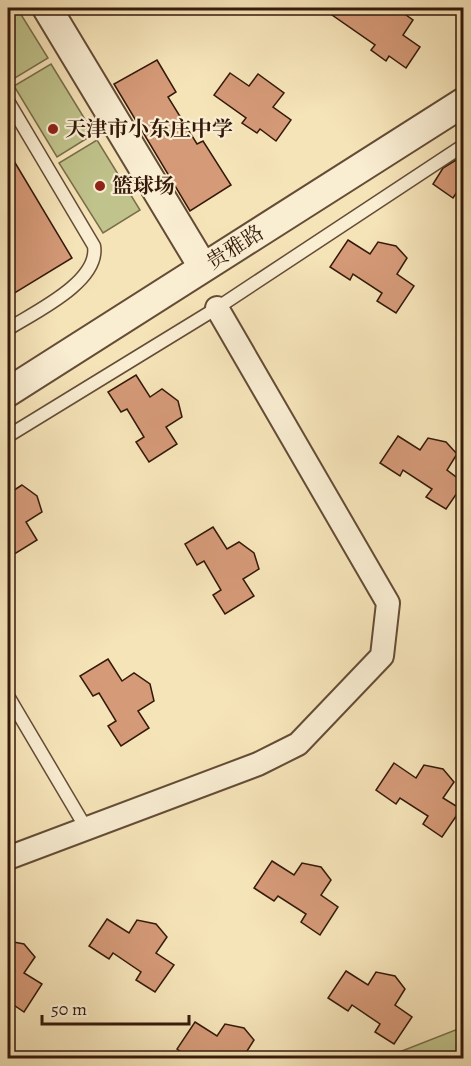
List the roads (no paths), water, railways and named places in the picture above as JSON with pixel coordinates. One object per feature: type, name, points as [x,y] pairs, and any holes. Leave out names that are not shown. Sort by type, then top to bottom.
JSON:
[{"type":"street","points":[[47,8],[203,267]]},
{"type":"street","name":"贵雅路","points":[[8,392],[464,102]]},
{"type":"street","points":[[8,858],[258,764],[298,744],[382,656],[388,603],[217,308]]},
{"type":"lane","points":[[8,101],[94,246],[95,255],[84,278],[74,287],[8,329]]},
{"type":"lane","points":[[8,436],[217,308],[464,145]]},
{"type":"lane","points":[[8,696],[86,828]]},
{"type":"place","name":"天津市小东庄中学","points":[[53,129]]},
{"type":"place","name":"篮球场","points":[[100,186]]}]
